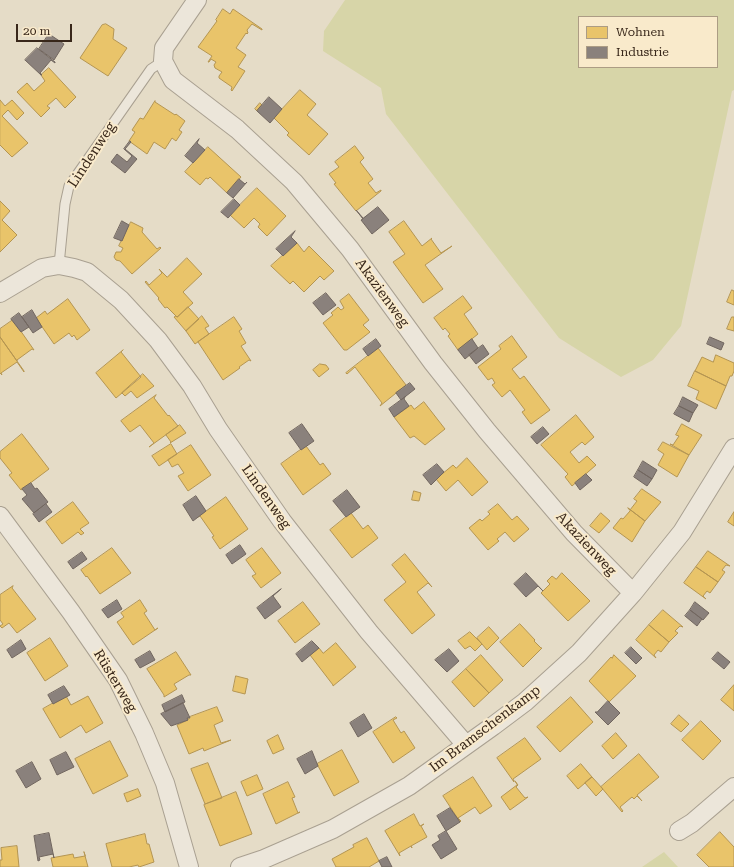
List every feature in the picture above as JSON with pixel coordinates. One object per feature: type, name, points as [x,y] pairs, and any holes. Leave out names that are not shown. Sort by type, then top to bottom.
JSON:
[{"type":"street","points":[[163,61],[164,48],[197,0]]},
{"type":"street","name":"Akazienweg","points":[[163,61],[173,80],[237,129],[294,182],[350,249],[433,363],[487,431],[574,533],[633,593]]},
{"type":"street","name":"Lindenweg","points":[[0,293],[42,268],[59,265],[87,272],[121,300],[158,340],[192,386],[218,429],[282,521],[369,632],[466,745]]},
{"type":"street","name":"Im Bramschenkamp","points":[[240,867],[264,859],[333,829],[409,786],[525,702],[579,653],[633,593],[682,532],[734,448]]},
{"type":"street","name":"Rüsterweg","points":[[0,516],[71,612],[118,680],[144,733],[165,783],[189,867]]},
{"type":"street","points":[[679,831],[692,823],[734,787]]},
{"type":"lane","name":"Lindenweg","points":[[59,265],[65,204],[69,186],[151,69],[163,61]]},
{"type":"shaded area","points":[[345,0],[734,0],[734,90],[732,91],[681,326],[653,360],[621,377],[559,338],[386,114],[381,88],[323,51],[324,31]]},
{"type":"shaded area","points":[[664,852],[678,867],[642,867]]},
{"type":"building: Wohnen","points":[[223,9],[230,14],[233,9],[262,29],[252,24],[247,30],[248,33],[246,33],[236,48],[246,55],[238,67],[245,71],[232,91],[232,87],[219,78],[222,72],[215,68],[214,65],[216,62],[211,59],[208,62],[212,56],[198,47],[217,21],[216,20]]},
{"type":"building: Wohnen","points":[[106,24],[114,29],[113,39],[127,48],[108,76],[80,58],[102,25]]},
{"type":"building: Wohnen","points":[[49,68],[76,97],[65,108],[56,98],[47,106],[50,108],[41,117],[17,92],[27,83],[34,91],[45,81],[41,75]]},
{"type":"building: Wohnen","points":[[300,90],[316,104],[307,115],[328,134],[309,155],[287,135],[289,133],[274,118]]},
{"type":"building: Wohnen","points":[[0,100],[5,106],[12,100],[24,113],[17,120],[8,110],[2,116],[28,143],[12,157],[0,145]]},
{"type":"building: Wohnen","points":[[155,101],[185,121],[179,130],[182,132],[176,141],[172,138],[165,149],[154,142],[147,154],[129,141],[135,132],[132,130],[140,118],[143,119]]},
{"type":"building: Wohnen","points":[[260,103],[262,105],[257,111],[255,109]]},
{"type":"building: Wohnen","points":[[355,146],[364,158],[360,162],[373,179],[368,183],[376,193],[381,190],[356,211],[334,184],[336,183],[329,174],[339,167],[335,162]]},
{"type":"building: Wohnen","points":[[208,147],[241,177],[227,193],[210,177],[208,179],[206,178],[200,185],[185,172]]},
{"type":"building: Wohnen","points":[[257,188],[286,216],[267,236],[258,227],[260,224],[254,218],[244,228],[230,215]]},
{"type":"building: Wohnen","points":[[0,201],[10,211],[2,220],[17,235],[0,252]]},
{"type":"building: Wohnen","points":[[404,221],[422,246],[432,238],[431,239],[441,253],[452,246],[425,265],[443,289],[423,303],[393,262],[405,254],[389,232]]},
{"type":"building: Wohnen","points":[[131,222],[143,228],[142,232],[157,249],[160,247],[161,248],[132,274],[120,261],[116,260],[114,257],[116,252],[121,252],[123,248],[119,246]]},
{"type":"building: Wohnen","points":[[297,243],[304,252],[309,246],[334,271],[324,280],[320,276],[304,292],[293,281],[290,284],[271,266]]},
{"type":"building: Wohnen","points":[[187,258],[202,274],[183,292],[193,303],[177,317],[167,307],[165,308],[158,299],[159,298],[145,282],[146,281],[149,285],[162,273],[159,269],[167,277]]},
{"type":"building: Wohnen","points":[[732,290],[734,291],[734,305],[727,302]]},
{"type":"building: Wohnen","points":[[349,294],[369,320],[363,325],[370,332],[347,350],[344,350],[323,323],[333,315],[331,313],[338,307],[341,310],[344,308],[340,301]]},
{"type":"building: Wohnen","points":[[463,296],[472,308],[464,314],[478,334],[458,350],[448,336],[450,334],[445,328],[443,330],[434,318]]},
{"type":"building: Wohnen","points":[[68,299],[90,330],[77,340],[74,335],[72,337],[69,333],[54,344],[36,318],[45,311],[47,314]]},
{"type":"building: Wohnen","points":[[188,307],[199,319],[186,331],[174,317],[177,317]]},
{"type":"building: Wohnen","points":[[202,316],[209,326],[205,328],[209,334],[195,344],[186,331]]},
{"type":"building: Wohnen","points":[[234,317],[242,329],[239,331],[246,343],[241,346],[251,361],[249,360],[223,380],[198,342]]},
{"type":"building: Wohnen","points":[[732,317],[734,317],[734,331],[727,329]]},
{"type":"building: Wohnen","points":[[13,320],[34,350],[32,349],[17,361],[0,337],[0,329]]},
{"type":"building: Wohnen","points":[[512,336],[527,357],[512,369],[520,379],[524,376],[550,410],[531,424],[522,412],[525,410],[510,390],[502,397],[492,385],[495,383],[492,378],[488,380],[478,367],[501,349],[499,346]]},
{"type":"building: Wohnen","points":[[0,337],[24,372],[17,362],[1,373],[2,375],[0,373]]},
{"type":"building: Wohnen","points":[[378,348],[406,385],[380,406],[382,403],[355,367],[347,374],[346,373]]},
{"type":"building: Wohnen","points":[[123,350],[121,352],[141,377],[116,398],[96,373]]},
{"type":"building: Wohnen","points":[[716,355],[734,363],[734,371],[726,386],[695,371],[702,357],[713,362]]},
{"type":"building: Wohnen","points":[[320,364],[326,365],[329,369],[319,377],[313,370]]},
{"type":"building: Wohnen","points":[[695,371],[726,386],[716,409],[696,399],[699,391],[688,386]]},
{"type":"building: Wohnen","points":[[143,374],[154,386],[137,398],[131,391],[125,396],[122,393]]},
{"type":"building: Wohnen","points":[[156,395],[154,398],[178,426],[149,447],[154,443],[140,425],[130,432],[121,421]]},
{"type":"building: Wohnen","points":[[424,402],[445,429],[425,445],[414,436],[410,438],[394,417],[411,405],[414,409]]},
{"type":"building: Wohnen","points":[[576,415],[594,437],[585,445],[582,442],[570,452],[579,463],[587,456],[596,465],[572,486],[565,477],[568,474],[541,445]]},
{"type":"building: Wohnen","points":[[682,424],[702,435],[689,455],[670,444],[673,445],[679,436],[676,435]]},
{"type":"building: Wohnen","points":[[180,425],[186,433],[170,443],[171,442],[166,435]]},
{"type":"building: Wohnen","points":[[22,434],[49,469],[21,490],[9,475],[12,473],[0,458],[0,452]]},
{"type":"building: Wohnen","points":[[663,442],[689,455],[677,477],[658,465],[664,454],[658,450]]},
{"type":"building: Wohnen","points":[[171,444],[177,454],[159,466],[152,456]]},
{"type":"building: Wohnen","points":[[191,445],[211,475],[188,491],[178,476],[184,473],[178,464],[172,467],[168,460]]},
{"type":"building: Wohnen","points":[[306,446],[320,465],[323,463],[331,474],[303,495],[281,464]]},
{"type":"building: Wohnen","points":[[467,458],[488,482],[472,496],[458,480],[446,491],[436,479],[453,465],[456,468]]},
{"type":"building: Wohnen","points":[[642,489],[661,502],[645,521],[630,510],[637,501],[634,499]]},
{"type":"building: Wohnen","points":[[414,491],[421,493],[419,501],[412,500]]},
{"type":"building: Wohnen","points":[[226,497],[248,529],[220,549],[212,537],[214,536],[200,516],[198,517]]},
{"type":"building: Wohnen","points":[[73,502],[89,523],[80,529],[84,533],[81,535],[78,532],[62,544],[46,522]]},
{"type":"building: Wohnen","points":[[498,504],[512,520],[517,516],[529,529],[514,542],[505,532],[497,539],[499,541],[488,550],[469,528],[480,519],[482,521],[490,514],[488,512]]},
{"type":"building: Wohnen","points":[[628,508],[645,521],[632,542],[613,528],[621,518],[623,519],[630,511]]},
{"type":"building: Wohnen","points":[[734,512],[734,526],[728,522]]},
{"type":"building: Wohnen","points":[[351,513],[363,529],[368,525],[378,538],[352,558],[330,530]]},
{"type":"building: Wohnen","points":[[601,513],[610,521],[599,533],[590,526]]},
{"type":"building: Wohnen","points":[[112,548],[131,573],[100,594],[81,570]]},
{"type":"building: Wohnen","points":[[262,548],[281,573],[261,588],[252,576],[256,574],[246,560]]},
{"type":"building: Wohnen","points":[[708,551],[730,566],[726,565],[722,570],[725,572],[718,582],[696,567]]},
{"type":"building: Wohnen","points":[[405,554],[432,587],[428,583],[417,592],[435,615],[412,634],[384,600],[406,582],[392,565]]},
{"type":"building: Wohnen","points":[[696,567],[718,582],[710,593],[707,591],[703,596],[706,599],[684,583]]},
{"type":"building: Wohnen","points":[[562,573],[590,601],[568,621],[541,593],[550,584],[547,581],[552,576],[556,579]]},
{"type":"building: Wohnen","points":[[13,586],[12,588],[36,619],[17,633],[9,623],[2,628],[0,626],[3,624],[0,620],[0,595]]},
{"type":"building: Wohnen","points":[[140,600],[147,611],[144,613],[155,630],[158,628],[133,645],[117,622],[124,617],[121,613]]},
{"type":"building: Wohnen","points":[[303,602],[320,624],[295,643],[278,621]]},
{"type":"building: Wohnen","points":[[663,610],[683,627],[680,626],[675,631],[678,633],[669,642],[649,625]]},
{"type":"building: Wohnen","points":[[520,624],[542,648],[523,667],[500,642]]},
{"type":"building: Wohnen","points":[[649,625],[669,642],[661,652],[658,650],[654,655],[656,658],[636,640]]},
{"type":"building: Wohnen","points":[[489,627],[499,638],[487,650],[477,638]]},
{"type":"building: Wohnen","points":[[470,632],[482,644],[475,651],[470,646],[465,649],[458,641]]},
{"type":"building: Wohnen","points":[[50,638],[68,666],[45,681],[27,653]]},
{"type":"building: Wohnen","points":[[336,643],[356,667],[333,686],[310,655],[319,648],[323,653]]},
{"type":"building: Wohnen","points":[[176,652],[191,675],[174,684],[177,689],[164,697],[147,669]]},
{"type":"building: Wohnen","points":[[481,655],[503,680],[489,693],[466,669]]},
{"type":"building: Wohnen","points":[[614,655],[636,676],[609,702],[589,681]]},
{"type":"building: Wohnen","points":[[466,669],[489,693],[474,707],[452,682]]},
{"type":"building: Wohnen","points":[[236,676],[248,679],[245,694],[233,691]]},
{"type":"building: Wohnen","points":[[734,685],[734,711],[721,700]]},
{"type":"building: Wohnen","points":[[66,696],[71,705],[88,696],[103,723],[86,733],[81,725],[60,738],[43,709]]},
{"type":"building: Wohnen","points":[[571,697],[593,722],[560,752],[537,727]]},
{"type":"building: Wohnen","points":[[217,707],[223,721],[214,725],[221,743],[231,740],[204,751],[203,748],[189,754],[177,725],[188,720],[187,718]]},
{"type":"building: Wohnen","points":[[679,715],[689,724],[681,732],[671,724]]},
{"type":"building: Wohnen","points":[[396,717],[397,718],[393,720],[401,733],[404,731],[415,748],[393,763],[373,732]]},
{"type":"building: Wohnen","points":[[701,721],[721,741],[703,760],[682,740]]},
{"type":"building: Wohnen","points":[[616,733],[627,746],[613,759],[602,746]]},
{"type":"building: Wohnen","points":[[278,735],[284,749],[273,754],[267,741]]},
{"type":"building: Wohnen","points":[[525,738],[541,759],[513,779],[514,782],[497,758]]},
{"type":"building: Wohnen","points":[[110,741],[128,776],[93,794],[75,759]]},
{"type":"building: Wohnen","points":[[342,750],[359,782],[334,796],[317,764]]},
{"type":"building: Wohnen","points":[[639,754],[659,777],[637,795],[642,801],[637,796],[634,799],[632,797],[620,807],[623,811],[622,812],[601,787]]},
{"type":"building: Wohnen","points":[[208,763],[222,798],[205,804],[191,769]]},
{"type":"building: Wohnen","points":[[581,764],[592,777],[578,789],[567,776]]},
{"type":"building: Wohnen","points":[[257,775],[263,789],[247,796],[241,782]]},
{"type":"building: Wohnen","points":[[473,777],[492,806],[480,814],[475,807],[458,818],[461,821],[460,822],[443,796]]},
{"type":"building: Wohnen","points":[[592,777],[603,789],[596,796],[585,783]]},
{"type":"building: Wohnen","points":[[515,781],[518,785],[516,787],[525,798],[528,797],[510,810],[501,797],[517,785]]},
{"type":"building: Wohnen","points":[[288,782],[295,797],[292,798],[298,813],[276,824],[263,794]]},
{"type":"building: Wohnen","points":[[138,789],[141,796],[127,802],[124,794]]},
{"type":"building: Wohnen","points":[[236,792],[252,834],[220,846],[204,805]]},
{"type":"building: Wohnen","points":[[414,814],[420,826],[424,824],[421,826],[427,837],[399,853],[400,856],[385,831]]},
{"type":"building: Wohnen","points":[[720,832],[734,847],[734,867],[709,867],[697,855]]},
{"type":"building: Wohnen","points":[[145,834],[154,862],[139,867],[138,865],[129,867],[112,867],[106,844]]},
{"type":"building: Wohnen","points":[[367,838],[379,861],[369,867],[336,867],[332,859],[354,847],[353,845]]},
{"type":"building: Wohnen","points":[[17,846],[19,867],[0,867],[0,860],[2,860],[1,848]]},
{"type":"building: Wohnen","points":[[84,852],[88,867],[53,867],[51,858],[73,854],[74,858],[85,856]]},
{"type":"building: Industrie","points":[[49,34],[64,44],[54,60],[39,49]]},
{"type":"building: Industrie","points":[[37,48],[55,62],[51,60],[40,73],[42,75],[25,60]]},
{"type":"building: Industrie","points":[[269,97],[282,109],[270,123],[257,111]]},
{"type":"building: Industrie","points":[[199,139],[197,143],[205,150],[193,163],[185,156]]},
{"type":"building: Industrie","points":[[130,141],[131,142],[125,149],[137,159],[125,173],[111,162],[117,154],[127,162],[132,156],[124,149]]},
{"type":"building: Industrie","points":[[239,179],[245,184],[247,182],[233,198],[227,193]]},
{"type":"building: Industrie","points":[[234,199],[240,205],[228,218],[221,212]]},
{"type":"building: Industrie","points":[[378,207],[389,220],[372,234],[361,220],[363,219],[356,210],[363,218]]},
{"type":"building: Industrie","points":[[122,221],[129,225],[122,241],[114,238]]},
{"type":"building: Industrie","points":[[295,231],[291,237],[297,243],[283,256],[276,249]]},
{"type":"building: Industrie","points":[[326,293],[336,305],[323,315],[313,303]]},
{"type":"building: Industrie","points":[[32,310],[42,327],[33,333],[22,317]]},
{"type":"building: Industrie","points":[[19,313],[29,327],[21,332],[11,319]]},
{"type":"building: Industrie","points":[[710,337],[724,343],[721,350],[707,344]]},
{"type":"building: Industrie","points":[[376,339],[381,346],[368,356],[363,349]]},
{"type":"building: Industrie","points":[[472,339],[478,348],[465,359],[458,350]]},
{"type":"building: Industrie","points":[[483,345],[489,354],[476,364],[469,355]]},
{"type":"building: Industrie","points":[[410,383],[415,389],[401,400],[396,393]]},
{"type":"building: Industrie","points":[[405,397],[404,399],[409,406],[394,417],[389,409]]},
{"type":"building: Industrie","points":[[683,397],[698,405],[693,413],[679,406]]},
{"type":"building: Industrie","points":[[679,406],[693,413],[689,422],[674,414]]},
{"type":"building: Industrie","points":[[302,424],[314,441],[301,450],[289,433]]},
{"type":"building: Industrie","points":[[543,427],[549,434],[537,444],[531,437]]},
{"type":"building: Industrie","points":[[643,461],[657,470],[652,479],[638,470]]},
{"type":"building: Industrie","points":[[437,464],[444,472],[431,485],[423,475]]},
{"type":"building: Industrie","points":[[638,470],[652,479],[647,486],[634,477]]},
{"type":"building: Industrie","points":[[586,474],[592,480],[580,490],[575,483]]},
{"type":"building: Industrie","points":[[31,483],[48,502],[34,513],[22,499],[27,495],[22,489]]},
{"type":"building: Industrie","points":[[347,490],[360,507],[346,517],[333,501]]},
{"type":"building: Industrie","points":[[196,496],[206,511],[193,521],[183,505]]},
{"type":"building: Industrie","points":[[46,504],[52,512],[39,522],[33,514]]},
{"type":"building: Industrie","points":[[240,545],[246,554],[232,564],[226,555]]},
{"type":"building: Industrie","points":[[82,552],[87,559],[73,569],[68,562]]},
{"type":"building: Industrie","points":[[526,573],[543,591],[538,586],[526,597],[514,584]]},
{"type":"building: Industrie","points":[[281,589],[273,596],[281,607],[265,619],[257,608]]},
{"type":"building: Industrie","points":[[117,600],[122,609],[108,618],[102,610]]},
{"type":"building: Industrie","points":[[695,602],[709,613],[703,620],[690,610]]},
{"type":"building: Industrie","points":[[690,610],[702,619],[697,626],[685,616]]},
{"type":"building: Industrie","points":[[21,640],[26,649],[12,658],[7,650]]},
{"type":"building: Industrie","points":[[312,641],[319,648],[302,662],[296,654]]},
{"type":"building: Industrie","points":[[631,647],[642,658],[636,664],[625,653]]},
{"type":"building: Industrie","points":[[449,649],[459,661],[447,672],[435,660]]},
{"type":"building: Industrie","points":[[150,651],[155,660],[140,668],[135,660]]},
{"type":"building: Industrie","points":[[718,652],[730,662],[724,669],[712,659]]},
{"type":"building: Industrie","points":[[64,686],[70,695],[53,704],[48,695]]},
{"type":"building: Industrie","points":[[182,695],[185,702],[165,712],[162,705]]},
{"type":"building: Industrie","points":[[608,701],[620,713],[608,725],[595,712],[597,712]]},
{"type":"building: Industrie","points":[[183,703],[190,718],[171,726],[161,714]]},
{"type":"building: Industrie","points":[[364,714],[372,728],[358,737],[350,723]]},
{"type":"building: Industrie","points":[[312,751],[318,766],[305,774],[297,759]]},
{"type":"building: Industrie","points":[[66,752],[74,767],[57,775],[50,760]]},
{"type":"building: Industrie","points":[[32,762],[41,779],[26,788],[16,771]]},
{"type":"building: Industrie","points":[[450,808],[460,822],[446,831],[437,816]]},
{"type":"building: Industrie","points":[[446,831],[457,849],[441,859],[432,845],[440,840],[438,836]]},
{"type":"building: Industrie","points":[[49,833],[54,858],[53,854],[39,857],[40,860],[38,861],[34,836]]},
{"type":"building: Industrie","points":[[387,857],[392,867],[382,867],[379,861]]}]
